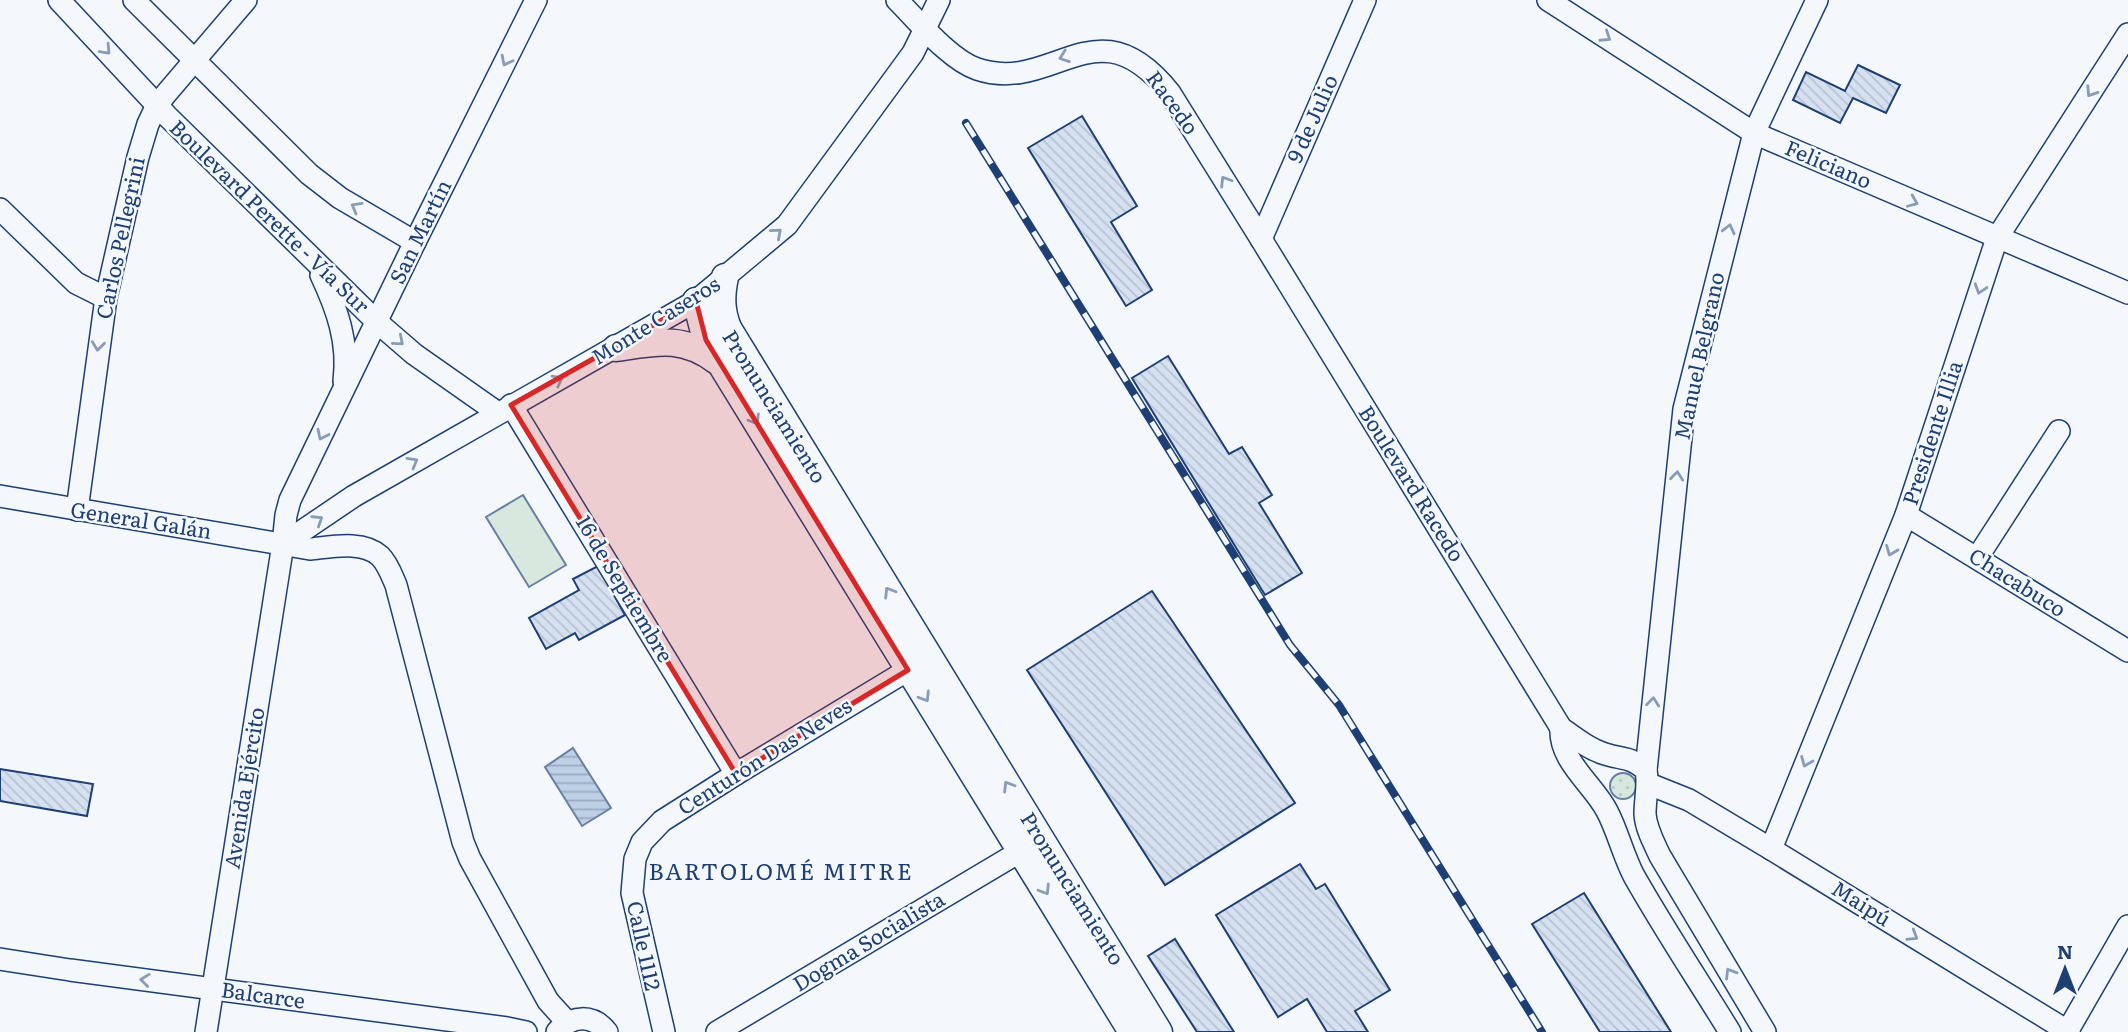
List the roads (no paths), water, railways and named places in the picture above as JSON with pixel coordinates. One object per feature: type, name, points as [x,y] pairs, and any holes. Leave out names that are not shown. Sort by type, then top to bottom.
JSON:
[{"type":"main road","points":[[725,277],[721,295],[722,312],[728,328]]},
{"type":"main road","name":"Pronunciamiento","points":[[695,301],[728,328],[1159,1032]]},
{"type":"main road","name":"Pronunciamiento","points":[[695,301],[706,341],[1132,1032]]},
{"type":"main road","points":[[616,348],[656,342],[685,343],[702,350],[719,362]]},
{"type":"street","name":"Boulevard Perette - Vía Sur","points":[[59,0],[157,105],[377,322],[414,354],[504,409]]},
{"type":"street","points":[[134,0],[309,174],[326,188],[415,242]]},
{"type":"street","name":"Carlos Pellegrini","points":[[77,510],[106,298],[148,124],[157,105],[246,0]]},
{"type":"street","name":"San Martín","points":[[283,544],[290,500],[536,0]]},
{"type":"street","name":"Racedo","points":[[897,0],[953,55],[976,69],[1010,75],[1086,49],[1116,51],[1137,59],[1157,76],[1170,93],[1261,239]]},
{"type":"street","name":"Monte Caseros","points":[[283,544],[354,496],[695,301],[725,277],[787,225],[913,53],[939,0]]},
{"type":"street","name":"9 de Julio","points":[[1261,239],[1365,0]]},
{"type":"street","name":"Feliciano","points":[[1548,0],[1754,133],[2128,293]]},
{"type":"street","name":"Manuel Belgrano","points":[[1647,784],[1684,409],[1754,133],[1817,0]]},
{"type":"street","name":"Presidente Illia","points":[[1771,849],[1906,515],[1997,238],[2128,34]]},
{"type":"street","points":[[0,209],[76,283],[106,298]]},
{"type":"street","name":"Boulevard Racedo","points":[[1261,239],[1561,729],[1592,749],[1634,760],[1647,784]]},
{"type":"street","points":[[314,260],[334,303],[343,334],[346,368],[343,391]]},
{"type":"street","name":"16 de Septiembre","points":[[504,409],[736,774]]},
{"type":"street","points":[[1977,558],[2059,431]]},
{"type":"street","name":"General Galán","points":[[0,496],[310,549],[349,546],[378,554],[386,563],[396,585],[463,842],[562,1027]]},
{"type":"street","name":"Chacabuco","points":[[1906,515],[2128,651]]},
{"type":"street","name":"Avenida Ejército","points":[[206,1032],[283,544]]},
{"type":"street","name":"Centurón Das Neves","points":[[635,859],[642,842],[662,821],[908,670]]},
{"type":"street","name":"Boulevard Racedo","points":[[1561,729],[1560,741],[1572,763],[1607,811],[1633,874],[1730,1032]]},
{"type":"street","points":[[1593,789],[1600,767],[1607,761],[1620,758]]},
{"type":"street","points":[[1607,811],[1623,811],[1636,807],[1647,784]]},
{"type":"street","points":[[1647,784],[1645,817],[1660,856],[1765,1032]]},
{"type":"street","name":"Maipú","points":[[1647,784],[1689,800],[2068,1032]]},
{"type":"street","name":"Dogma Socialista","points":[[717,1032],[1021,851]]},
{"type":"street","name":"Calle 1112","points":[[635,859],[632,893],[664,1032]]},
{"type":"street","points":[[2068,1032],[2128,926]]},
{"type":"street","name":"Balcarce","points":[[0,959],[526,1032]]},
{"type":"street","points":[[562,1027],[586,1018],[595,1021],[607,1032]]},
{"type":"water","points":[[573,748],[611,808],[582,826],[545,767]]},
{"type":"railway","points":[[966,123],[1290,645],[1339,705],[1542,1032]]},
{"type":"district","name":"BARTOLOMÉ MITRE","points":[[781,872]]}]
